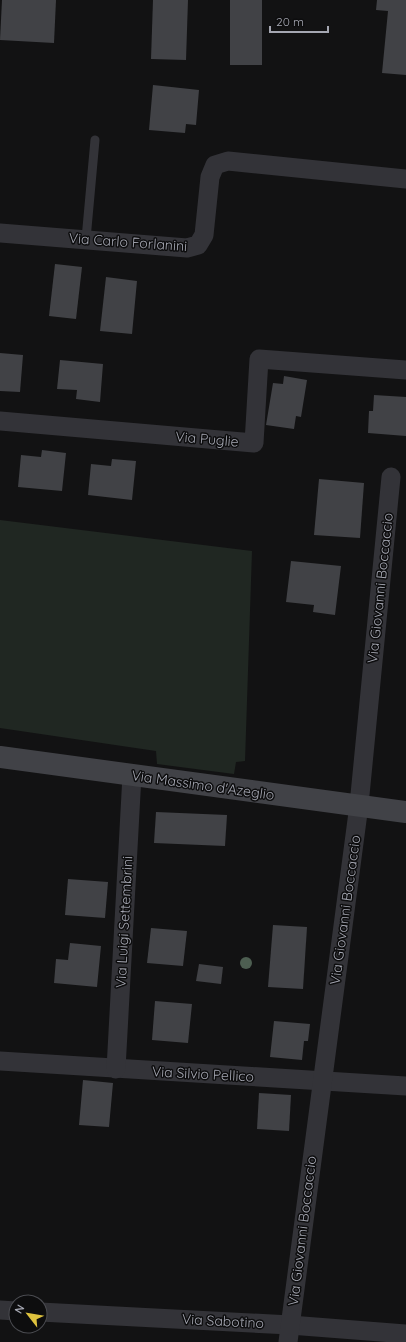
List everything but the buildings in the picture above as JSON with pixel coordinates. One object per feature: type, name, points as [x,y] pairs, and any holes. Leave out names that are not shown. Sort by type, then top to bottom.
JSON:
[{"type":"street","name":"Via Carlo Forlanini","points":[[0,232],[187,248],[198,245],[204,235],[210,177],[216,165],[228,162],[406,179]]},
{"type":"street","name":"Via Puglie","points":[[0,421],[254,443],[259,359],[406,370]]},
{"type":"street","name":"Via Giovanni Boccaccio","points":[[289,1333],[359,805],[391,477]]},
{"type":"street","name":"Via Massimo d'Azeglio","points":[[0,757],[406,812]]},
{"type":"street","name":"Via Luigi Settembrini","points":[[116,1069],[132,775]]},
{"type":"street","name":"Via Silvio Pellico","points":[[0,1061],[406,1086]]},
{"type":"street","name":"Via Sabotino","points":[[48,1313],[289,1333],[406,1334]]},
{"type":"lane","points":[[86,240],[95,140]]},
{"type":"shaded area","points":[[0,520],[252,551],[245,761],[236,762],[234,774],[157,764],[156,751],[0,728]]}]
